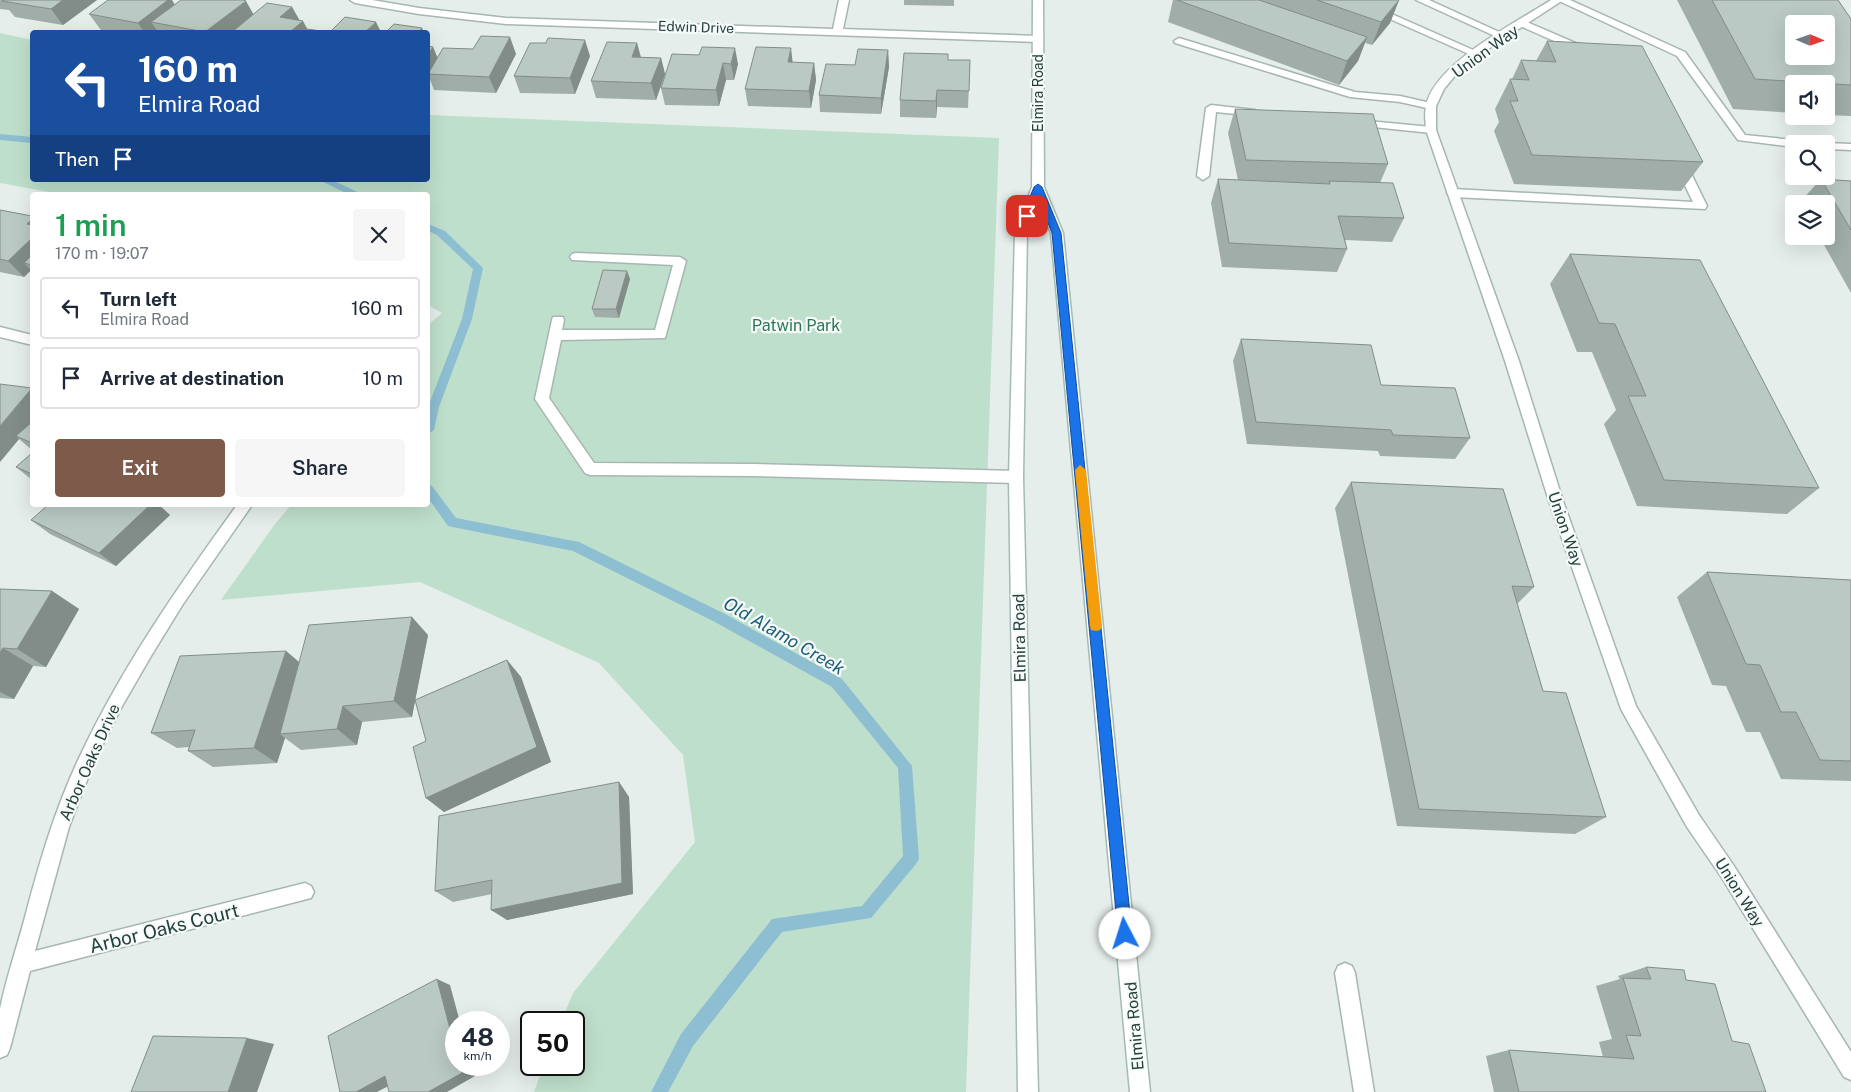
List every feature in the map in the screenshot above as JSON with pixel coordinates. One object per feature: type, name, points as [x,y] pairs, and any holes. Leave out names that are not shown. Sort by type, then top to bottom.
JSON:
[{"type":"street","name":"Edwin Drive","points":[[355,0],[419,11],[506,21],[1038,38]]},
{"type":"street","points":[[837,32],[844,0]]},
{"type":"street","name":"Elmira Road","points":[[1028,1092],[1016,477],[1021,230],[1038,187],[1038,0]]},
{"type":"street","points":[[1352,0],[1475,53]]},
{"type":"street","points":[[1422,0],[1503,36]]},
{"type":"street","points":[[1560,0],[1681,54],[1742,138],[1785,142]]},
{"type":"street","name":"Union Way","points":[[1560,0],[1475,53],[1454,70],[1439,88],[1431,106],[1431,130],[1512,361],[1556,501],[1629,710],[1693,821],[1728,872],[1851,1070]]},
{"type":"street","points":[[1522,23],[1589,53]]},
{"type":"street","points":[[1178,41],[1354,95],[1400,99],[1431,106]]},
{"type":"street","points":[[1203,176],[1211,108],[1270,114]]},
{"type":"street","points":[[1349,122],[1431,130]]},
{"type":"street","points":[[1835,147],[1851,148]]},
{"type":"street","points":[[1453,193],[1701,206],[1675,153]]},
{"type":"street","name":"Elmira Road","points":[[1038,187],[1057,233],[1140,1092]]},
{"type":"street","points":[[555,336],[660,336],[680,261],[576,257]]},
{"type":"street","points":[[558,320],[542,399],[590,469],[752,470],[1016,477]]},
{"type":"street","points":[[0,332],[30,340]]},
{"type":"street","name":"Arbor Oaks Drive","points":[[0,1048],[50,860],[60,827],[87,760],[115,703],[145,651],[183,592],[244,507]]},
{"type":"street","name":"Arbor Oaks Court","points":[[23,963],[305,892]]},
{"type":"street","points":[[1346,973],[1364,1092]]},
{"type":"green space","name":"Patwin Park","points":[[0,33],[30,40],[30,182],[430,182],[430,115],[999,138],[966,1092],[534,1092],[540,1076],[585,1076],[585,1011],[566,1011],[573,993],[695,842],[683,755],[599,663],[420,582],[221,600],[289,507],[430,507],[430,323],[442,313],[430,306],[430,192],[49,192],[0,183]]},
{"type":"building","points":[[63,0],[51,9],[2,1]]},
{"type":"building","points":[[108,0],[168,0],[138,23],[89,14]]},
{"type":"building","points":[[181,0],[246,1],[208,30],[194,30],[151,22]]},
{"type":"building","points":[[1177,0],[1259,0],[1367,37],[1347,61]]},
{"type":"building","points":[[1317,0],[1399,0],[1381,22]]},
{"type":"building","points":[[1712,0],[1838,0],[1851,19],[1851,85],[1835,84],[1835,75],[1785,75],[1785,81],[1755,79]]},
{"type":"building","points":[[267,3],[292,7],[280,17],[303,21],[292,30],[234,30]]},
{"type":"building","points":[[345,17],[376,22],[367,30],[332,30]]},
{"type":"building","points":[[394,24],[422,28],[420,30],[388,30]]},
{"type":"building","points":[[481,36],[510,37],[489,77],[430,74],[430,71],[443,48],[473,49]]},
{"type":"building","points":[[548,38],[585,40],[570,78],[514,76],[530,43],[546,43]]},
{"type":"building","points":[[1547,41],[1642,46],[1703,162],[1532,155],[1510,101],[1518,101],[1510,79],[1529,80],[1521,60],[1556,62]]},
{"type":"building","points":[[607,42],[637,43],[632,57],[661,58],[651,83],[591,81]]},
{"type":"building","points":[[702,47],[735,48],[731,64],[723,63],[716,90],[661,88],[672,54],[699,55]]},
{"type":"building","points":[[756,47],[791,48],[788,62],[814,63],[809,91],[745,89]]},
{"type":"building","points":[[858,49],[888,50],[881,98],[819,95],[826,64],[855,65]]},
{"type":"building","points":[[904,53],[948,54],[948,60],[970,60],[969,91],[937,90],[936,101],[900,100]]},
{"type":"building","points":[[1235,109],[1373,114],[1388,164],[1246,160]]},
{"type":"building","points":[[1218,179],[1330,184],[1329,181],[1393,183],[1404,218],[1338,216],[1347,249],[1229,243]]},
{"type":"building","points":[[1835,180],[1851,181],[1851,230],[1835,203],[1835,195],[1830,195],[1825,185],[1835,185]]},
{"type":"building","points":[[0,210],[30,216],[30,221],[27,224],[30,225],[30,240],[8,261],[0,259]]},
{"type":"building","points":[[1570,254],[1700,260],[1819,488],[1664,480],[1628,396],[1646,396],[1615,324],[1599,323]]},
{"type":"building","points":[[30,257],[30,264],[24,263]]},
{"type":"building","points":[[603,270],[627,271],[616,309],[592,309]]},
{"type":"building","points":[[1241,339],[1371,345],[1381,385],[1455,388],[1470,438],[1393,435],[1391,430],[1256,422]]},
{"type":"building","points":[[0,384],[30,388],[30,390],[0,426]]},
{"type":"building","points":[[30,424],[30,442],[16,436]]},
{"type":"building","points":[[30,455],[30,473],[16,467]]},
{"type":"building","points":[[1351,482],[1503,489],[1534,587],[1512,586],[1543,691],[1566,693],[1606,817],[1419,809]]},
{"type":"building","points":[[46,507],[148,507],[99,553],[31,520]]},
{"type":"building","points":[[1707,572],[1851,580],[1851,761],[1820,760],[1796,712],[1781,712],[1760,665],[1746,664]]},
{"type":"building","points":[[0,589],[52,591],[17,649],[3,648],[0,653]]},
{"type":"building","points":[[412,617],[394,701],[343,706],[337,729],[280,734],[309,625]]},
{"type":"building","points":[[286,651],[254,748],[188,751],[195,730],[151,733],[180,656]]},
{"type":"building","points":[[507,660],[537,747],[426,798],[413,747],[426,741],[415,700]]},
{"type":"building","points":[[619,782],[622,883],[491,910],[492,880],[435,891],[439,816]]},
{"type":"building","points":[[1646,967],[1684,970],[1686,980],[1715,984],[1732,1041],[1749,1044],[1766,1092],[1519,1092],[1509,1050],[1634,1059],[1626,1035],[1641,1036],[1623,978],[1651,979]]},
{"type":"building","points":[[437,979],[445,1011],[445,1076],[457,1076],[428,1092],[389,1092],[385,1076],[356,1092],[340,1092],[328,1036]]},
{"type":"building","points":[[153,1036],[247,1038],[228,1092],[131,1092]]},
{"type":"waterway","name":"Old Alamo Creek","points":[[0,137],[30,140]]},
{"type":"waterway","name":"Old Alamo Creek","points":[[329,182],[352,192]]},
{"type":"waterway","name":"Old Alamo Creek","points":[[430,228],[441,233],[478,268],[467,319],[433,407],[430,421]]},
{"type":"waterway","name":"Old Alamo Creek","points":[[430,492],[452,522],[575,546],[720,618],[837,683],[905,766],[911,859],[866,913],[778,925],[687,1040],[659,1092]]},
{"type":"slow traffic","points":[[1080,470],[1096,626]]},
{"type":"route","points":[[1027,216],[1038,187],[1057,233],[1125,934]]}]
